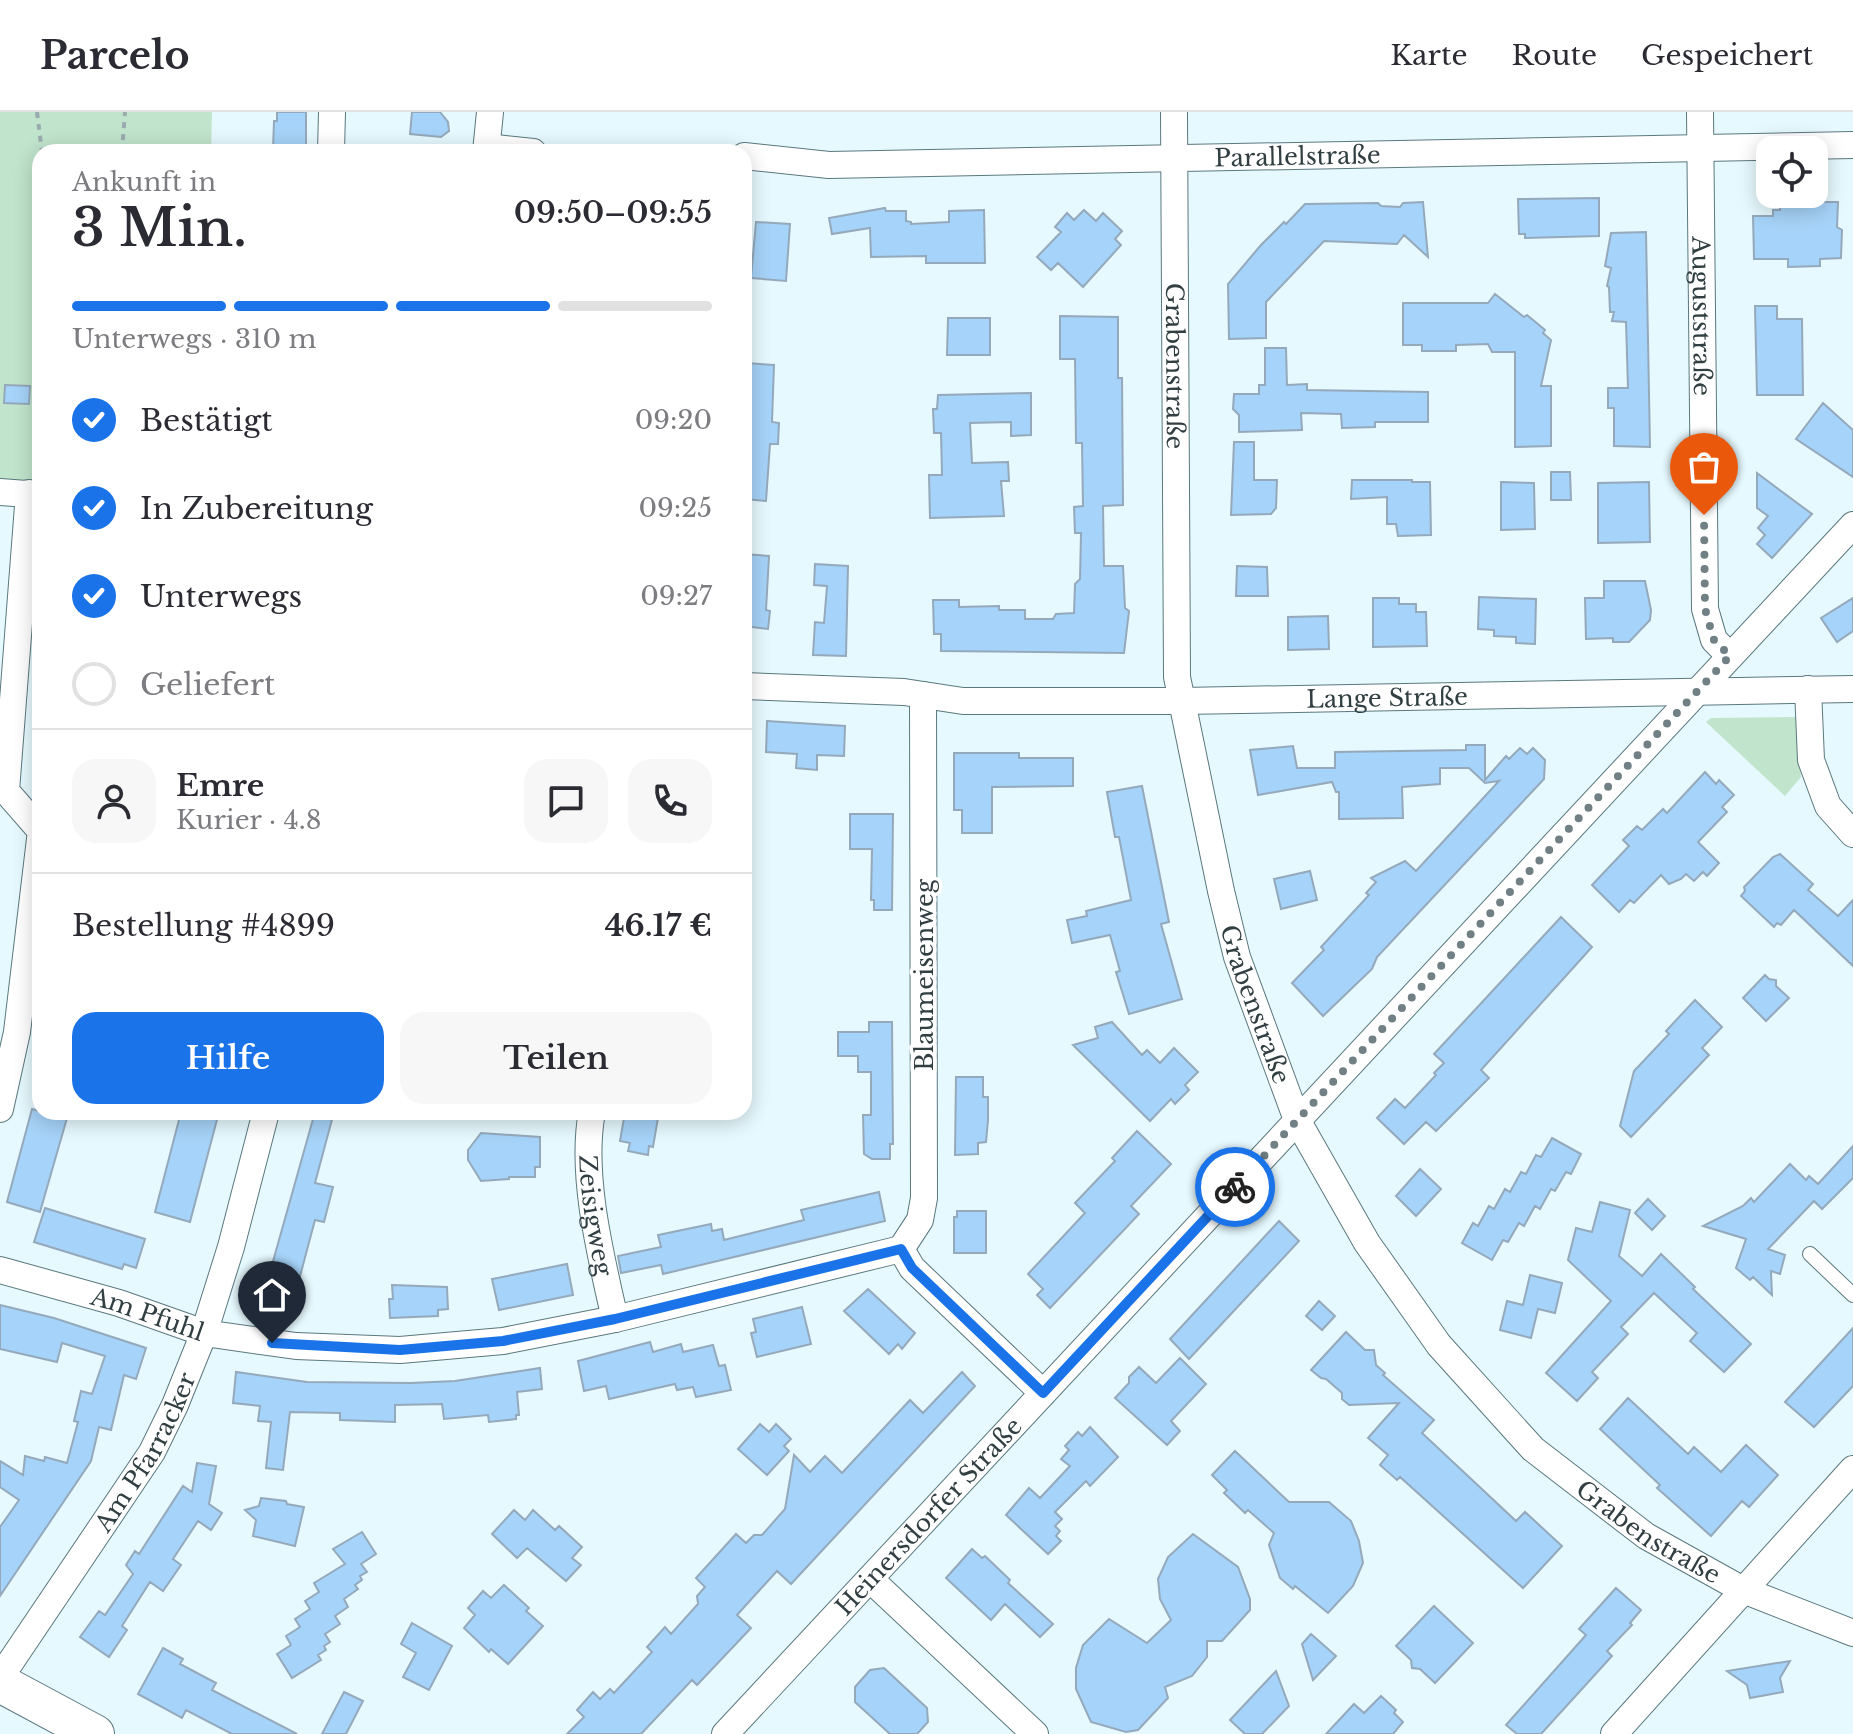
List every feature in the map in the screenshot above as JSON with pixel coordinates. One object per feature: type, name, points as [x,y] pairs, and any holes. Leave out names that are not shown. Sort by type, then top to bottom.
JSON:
[{"type":"main road","points":[[0,1683],[95,1734]]},
{"type":"street","points":[[331,144],[332,112]]},
{"type":"street","points":[[487,144],[490,112]]},
{"type":"street","name":"Grabenstraße","points":[[1174,112],[1177,677],[1237,957],[1297,1120],[1367,1243],[1439,1345],[1533,1449],[1646,1536],[1743,1590],[1853,1633]]},
{"type":"street","name":"Auguststraße","points":[[1700,112],[1705,609],[1714,640],[1730,656]]},
{"type":"street","name":"Parallelstraße","points":[[752,157],[829,165],[1853,145]]},
{"type":"street","points":[[0,492],[32,494]]},
{"type":"street","name":"Heinersdorfer Straße","points":[[725,1734],[1853,525]]},
{"type":"street","points":[[32,534],[6,791],[32,821]]},
{"type":"street","name":"Lange Straße","points":[[752,686],[904,692],[963,701],[1181,701],[1853,689]]},
{"type":"street","points":[[1808,689],[1811,760],[1817,782],[1828,806],[1853,834]]},
{"type":"street","name":"Blaumeisenweg","points":[[901,1249],[920,1220],[924,1198],[923,695]]},
{"type":"street","points":[[0,1109],[17,1032],[32,906]]},
{"type":"street","name":"Am Pfarracker","points":[[0,1674],[152,1452],[175,1405],[204,1333],[231,1247],[264,1120]]},
{"type":"street","name":"Zeisigweg","points":[[590,1120],[587,1136],[597,1240],[615,1319]]},
{"type":"street","points":[[901,1249],[912,1268],[1043,1393]]},
{"type":"street","name":"Am Pfuhl","points":[[0,1270],[119,1303],[204,1333],[296,1346],[400,1350],[503,1341],[615,1319],[901,1249]]},
{"type":"street","points":[[1614,1734],[1853,1469]]},
{"type":"street","points":[[870,1579],[1035,1734]]},
{"type":"lane","points":[[1810,1254],[1853,1295]]},
{"type":"path","points":[[37,112],[41,144]]},
{"type":"path","points":[[123,144],[125,112]]},
{"type":"green space","points":[[0,112],[212,112],[211,144],[32,144],[32,486],[0,484]]},
{"type":"green space","points":[[1796,717],[1801,777],[1785,796],[1706,722],[1711,718]]},
{"type":"building","points":[[277,112],[306,112],[306,144],[273,144],[274,121],[277,121]]},
{"type":"building","points":[[412,112],[440,112],[448,122],[449,131],[441,137],[410,134]]},
{"type":"building","points":[[1599,198],[1599,236],[1525,238],[1525,234],[1519,234],[1518,199]]},
{"type":"building","points":[[1423,202],[1428,257],[1404,235],[1397,244],[1324,241],[1266,302],[1266,338],[1229,339],[1228,284],[1261,245],[1305,204],[1378,203],[1381,206],[1400,207],[1403,203]]},
{"type":"building","points":[[1828,202],[1838,202],[1837,227],[1842,230],[1841,258],[1820,259],[1820,266],[1788,267],[1788,259],[1754,259],[1753,216],[1773,216],[1773,210],[1828,208]]},
{"type":"building","points":[[885,208],[886,211],[906,211],[906,221],[911,224],[949,222],[949,211],[984,210],[985,263],[926,263],[926,256],[871,257],[870,228],[832,234],[829,218]]},
{"type":"building","points":[[1084,210],[1096,221],[1103,213],[1122,231],[1115,239],[1121,245],[1083,287],[1058,263],[1051,270],[1037,257],[1061,232],[1055,227],[1067,213],[1074,220]]},
{"type":"building","points":[[756,222],[790,224],[786,281],[752,278]]},
{"type":"building","points":[[1646,232],[1650,447],[1614,446],[1614,408],[1608,408],[1608,388],[1628,388],[1626,322],[1612,321],[1614,312],[1610,312],[1607,286],[1611,268],[1605,266],[1611,233]]},
{"type":"building","points":[[1495,294],[1524,317],[1527,315],[1545,330],[1543,333],[1551,340],[1541,386],[1551,386],[1551,446],[1515,447],[1515,352],[1492,352],[1488,344],[1456,345],[1456,351],[1422,351],[1422,345],[1403,345],[1403,303],[1488,303]]},
{"type":"building","points":[[1755,306],[1777,306],[1777,319],[1802,319],[1803,395],[1757,395]]},
{"type":"building","points":[[1060,316],[1118,317],[1123,505],[1103,506],[1104,566],[1123,566],[1125,608],[1129,611],[1124,653],[941,651],[941,634],[934,634],[933,600],[959,600],[959,607],[999,606],[999,610],[1025,610],[1025,619],[1053,619],[1056,614],[1074,613],[1075,584],[1080,579],[1081,533],[1075,533],[1074,507],[1083,506],[1082,443],[1076,443],[1075,359],[1060,359]]},
{"type":"building","points":[[948,318],[990,318],[990,355],[947,355]]},
{"type":"building","points":[[1265,348],[1286,348],[1287,385],[1307,384],[1307,390],[1428,392],[1428,422],[1375,422],[1375,427],[1342,428],[1341,414],[1301,413],[1302,430],[1239,432],[1239,415],[1233,409],[1234,394],[1259,394],[1259,385],[1265,385]]},
{"type":"building","points":[[752,363],[774,365],[772,422],[779,423],[778,444],[770,444],[766,501],[752,500]]},
{"type":"building","points":[[5,385],[30,386],[29,404],[4,403]]},
{"type":"building","points":[[1031,393],[1031,435],[1011,436],[1011,422],[970,423],[972,463],[1008,462],[1009,481],[1001,481],[1004,516],[930,518],[929,475],[942,475],[941,433],[934,433],[933,409],[937,409],[938,395]]},
{"type":"building","points":[[1823,403],[1853,430],[1853,477],[1796,439]]},
{"type":"building","points":[[1234,442],[1254,442],[1254,480],[1277,480],[1276,508],[1271,514],[1231,515]]},
{"type":"building","points":[[1551,472],[1570,472],[1571,500],[1551,500]]},
{"type":"building","points":[[1757,473],[1812,514],[1772,558],[1757,544],[1765,535],[1758,528],[1768,516],[1757,508]]},
{"type":"building","points":[[1352,480],[1430,482],[1431,535],[1398,536],[1396,524],[1387,524],[1387,497],[1351,499]]},
{"type":"building","points":[[1501,482],[1534,483],[1535,529],[1501,530]]},
{"type":"building","points":[[1649,482],[1650,542],[1598,543],[1598,483]]},
{"type":"building","points":[[752,555],[769,556],[768,629],[752,627]]},
{"type":"building","points":[[815,564],[848,566],[846,656],[813,655],[815,622],[824,623],[827,586],[814,585]]},
{"type":"building","points":[[1237,566],[1267,567],[1268,596],[1236,596]]},
{"type":"building","points":[[1604,581],[1645,581],[1650,620],[1629,642],[1613,642],[1613,638],[1586,639],[1585,598],[1604,598]]},
{"type":"building","points":[[1479,597],[1536,599],[1535,644],[1516,643],[1516,637],[1494,636],[1494,630],[1478,629]]},
{"type":"building","points":[[1373,598],[1399,598],[1399,604],[1416,604],[1416,612],[1426,612],[1427,646],[1373,647]]},
{"type":"building","points":[[1853,598],[1853,631],[1837,642],[1821,618]]},
{"type":"building","points":[[1328,616],[1329,649],[1288,650],[1288,617]]},
{"type":"building","points":[[767,721],[845,726],[844,756],[817,755],[817,770],[796,768],[797,754],[766,752]]},
{"type":"building","points":[[1466,745],[1485,745],[1485,780],[1506,756],[1509,759],[1520,748],[1527,754],[1533,748],[1545,760],[1544,779],[1377,957],[1372,969],[1323,1016],[1292,983],[1369,895],[1366,893],[1376,882],[1371,878],[1405,861],[1416,871],[1499,781],[1485,783],[1469,768],[1440,768],[1440,784],[1402,787],[1403,818],[1339,819],[1339,792],[1336,792],[1332,782],[1258,795],[1250,750],[1293,746],[1297,768],[1335,768],[1335,752],[1466,750]]},
{"type":"building","points":[[954,753],[1019,753],[1019,758],[1073,758],[1073,786],[992,787],[992,833],[962,833],[962,810],[954,810]]},
{"type":"building","points":[[1705,772],[1716,784],[1719,780],[1734,795],[1722,807],[1727,812],[1698,842],[1719,863],[1707,876],[1703,872],[1694,881],[1686,874],[1669,884],[1661,875],[1634,903],[1630,900],[1619,912],[1592,885],[1629,846],[1623,840],[1637,826],[1642,830],[1663,809],[1667,813]]},
{"type":"building","points":[[1142,786],[1169,922],[1161,924],[1182,999],[1129,1014],[1116,972],[1120,971],[1110,935],[1072,943],[1067,920],[1087,916],[1086,911],[1131,900],[1107,792]]},
{"type":"building","points":[[850,814],[893,814],[892,910],[874,910],[874,900],[871,900],[872,849],[850,849]]},
{"type":"building","points":[[1780,854],[1813,884],[1808,890],[1838,916],[1853,900],[1853,966],[1794,910],[1781,925],[1777,923],[1774,927],[1741,896],[1744,887],[1773,857]]},
{"type":"building","points":[[1310,871],[1317,900],[1281,909],[1274,879]]},
{"type":"building","points":[[1561,917],[1592,947],[1481,1070],[1489,1078],[1436,1131],[1426,1122],[1404,1144],[1377,1118],[1395,1099],[1405,1108],[1436,1075],[1434,1073],[1444,1063],[1434,1054]]},
{"type":"building","points":[[1765,975],[1776,980],[1776,986],[1789,998],[1766,1021],[1743,998]]},
{"type":"building","points":[[1695,1000],[1722,1027],[1702,1048],[1709,1055],[1631,1137],[1620,1126],[1634,1071],[1669,1034],[1666,1031]]},
{"type":"building","points":[[869,1022],[892,1022],[893,1144],[890,1144],[890,1159],[872,1159],[864,1154],[863,1115],[871,1115],[871,1072],[858,1072],[858,1056],[838,1056],[838,1032],[869,1032]]},
{"type":"building","points":[[1112,1022],[1142,1055],[1147,1050],[1160,1063],[1174,1048],[1198,1072],[1185,1085],[1189,1090],[1175,1104],[1171,1099],[1150,1121],[1073,1045],[1098,1038],[1095,1027]]},
{"type":"building","points":[[956,1077],[983,1077],[983,1097],[988,1097],[988,1120],[986,1142],[978,1143],[978,1154],[955,1155]]},
{"type":"building","points":[[32,1109],[32,1120],[66,1120],[40,1212],[7,1202]]},
{"type":"building","points":[[179,1120],[217,1120],[190,1222],[155,1212]]},
{"type":"building","points":[[313,1120],[332,1120],[315,1183],[333,1187],[324,1222],[315,1220],[299,1280],[270,1272]]},
{"type":"building","points":[[624,1120],[658,1120],[653,1147],[649,1146],[648,1155],[628,1151],[630,1143],[620,1141]]},
{"type":"building","points":[[1137,1131],[1171,1164],[1131,1206],[1139,1214],[1050,1308],[1037,1295],[1043,1289],[1028,1274],[1085,1213],[1075,1203],[1115,1161],[1112,1158]]},
{"type":"building","points":[[481,1133],[540,1137],[540,1167],[535,1167],[535,1177],[481,1181],[468,1160],[468,1150]]},
{"type":"building","points":[[1552,1138],[1581,1154],[1571,1174],[1566,1172],[1555,1191],[1551,1189],[1540,1209],[1535,1206],[1524,1226],[1519,1223],[1508,1242],[1503,1240],[1492,1260],[1462,1243],[1473,1223],[1478,1226],[1489,1206],[1494,1209],[1505,1189],[1510,1192],[1521,1172],[1526,1174],[1536,1155],[1541,1157]]},
{"type":"building","points":[[1853,1146],[1853,1178],[1822,1209],[1814,1201],[1768,1249],[1785,1255],[1780,1274],[1771,1271],[1772,1295],[1753,1277],[1750,1280],[1736,1268],[1746,1239],[1703,1226],[1743,1206],[1751,1198],[1754,1202],[1790,1164],[1806,1180],[1809,1176],[1818,1184]]},
{"type":"building","points":[[1420,1169],[1441,1189],[1416,1216],[1396,1196]]},
{"type":"building","points":[[879,1192],[885,1221],[663,1274],[661,1265],[621,1273],[618,1256],[661,1247],[658,1235],[711,1224],[712,1231],[722,1229],[724,1240],[804,1220],[801,1210]]},
{"type":"building","points":[[1648,1199],[1665,1216],[1652,1230],[1635,1213]]},
{"type":"building","points":[[1600,1202],[1630,1210],[1619,1256],[1642,1276],[1661,1254],[1751,1344],[1724,1372],[1690,1341],[1697,1333],[1654,1293],[1621,1327],[1628,1334],[1592,1372],[1598,1378],[1577,1401],[1546,1373],[1611,1301],[1568,1260],[1576,1228],[1592,1232]]},
{"type":"building","points":[[45,1208],[145,1239],[136,1268],[124,1264],[122,1269],[34,1242]]},
{"type":"building","points":[[957,1211],[986,1211],[986,1253],[954,1253],[954,1217],[957,1217]]},
{"type":"building","points":[[1279,1221],[1299,1241],[1189,1359],[1170,1339]]},
{"type":"building","points":[[567,1264],[573,1295],[499,1310],[492,1279]]},
{"type":"building","points":[[1530,1275],[1562,1283],[1555,1313],[1538,1309],[1531,1338],[1500,1330],[1507,1301],[1523,1305]]},
{"type":"building","points":[[392,1285],[447,1287],[448,1309],[438,1310],[438,1316],[390,1318]]},
{"type":"building","points":[[868,1289],[915,1333],[902,1349],[898,1344],[889,1354],[844,1311]]},
{"type":"building","points":[[1319,1301],[1335,1316],[1322,1330],[1306,1316]]},
{"type":"building","points":[[0,1305],[54,1318],[146,1348],[136,1379],[124,1375],[111,1430],[99,1427],[91,1461],[0,1596],[0,1527],[19,1500],[0,1487],[0,1461],[23,1475],[25,1456],[67,1463],[78,1422],[74,1421],[81,1391],[92,1394],[105,1356],[62,1343],[57,1362],[0,1349]]},
{"type":"building","points":[[802,1307],[811,1344],[757,1357],[751,1333],[756,1332],[753,1319]]},
{"type":"building","points":[[1853,1328],[1853,1386],[1814,1427],[1785,1402]]},
{"type":"building","points":[[1346,1332],[1365,1350],[1374,1350],[1376,1365],[1385,1373],[1383,1375],[1434,1420],[1422,1433],[1516,1521],[1525,1512],[1562,1546],[1523,1588],[1400,1477],[1397,1480],[1380,1465],[1388,1455],[1368,1438],[1399,1403],[1349,1405],[1342,1399],[1342,1393],[1311,1370]]},
{"type":"building","points":[[650,1342],[653,1352],[681,1344],[683,1352],[713,1345],[719,1366],[725,1365],[731,1390],[696,1397],[693,1387],[677,1390],[675,1384],[609,1399],[606,1386],[584,1391],[578,1361]]},
{"type":"building","points":[[1180,1358],[1206,1384],[1171,1421],[1180,1431],[1167,1445],[1115,1398],[1139,1367],[1156,1383]]},
{"type":"building","points":[[540,1368],[542,1389],[517,1392],[519,1415],[516,1419],[489,1422],[488,1415],[444,1419],[442,1404],[395,1405],[395,1422],[340,1420],[340,1413],[290,1412],[283,1470],[266,1468],[271,1422],[258,1421],[260,1406],[233,1403],[236,1372],[307,1382],[411,1383],[455,1381]]},
{"type":"building","points":[[962,1372],[975,1386],[791,1584],[777,1571],[737,1615],[751,1628],[697,1685],[692,1680],[641,1734],[567,1734],[584,1717],[577,1710],[593,1692],[600,1699],[610,1689],[614,1693],[652,1652],[647,1647],[665,1627],[671,1634],[698,1604],[697,1596],[705,1587],[696,1578],[736,1534],[746,1543],[754,1535],[762,1535],[785,1509],[794,1455],[810,1472],[825,1456],[842,1473],[910,1400],[923,1413]]},
{"type":"building","points":[[1628,1398],[1688,1454],[1694,1447],[1721,1472],[1746,1445],[1778,1475],[1749,1507],[1742,1501],[1711,1536],[1657,1488],[1660,1485],[1600,1429]]},
{"type":"building","points":[[760,1424],[769,1432],[776,1424],[791,1439],[784,1446],[789,1451],[767,1475],[738,1449]]},
{"type":"building","points":[[1090,1427],[1118,1457],[1090,1486],[1086,1481],[1055,1512],[1062,1519],[1055,1526],[1060,1531],[1056,1536],[1061,1541],[1048,1554],[1006,1515],[1029,1488],[1040,1498],[1070,1466],[1061,1459],[1069,1450],[1065,1446],[1078,1432],[1082,1436]]},
{"type":"building","points":[[1235,1451],[1289,1502],[1329,1502],[1351,1521],[1363,1563],[1353,1586],[1328,1613],[1280,1578],[1269,1545],[1274,1533],[1248,1510],[1245,1513],[1224,1493],[1227,1490],[1212,1475]]},
{"type":"building","points":[[197,1463],[216,1466],[209,1504],[222,1513],[211,1530],[198,1521],[173,1559],[181,1565],[163,1591],[150,1582],[122,1626],[127,1630],[109,1657],[80,1637],[99,1611],[105,1615],[133,1574],[126,1565],[135,1551],[139,1554],[183,1486],[192,1492]]},
{"type":"building","points":[[261,1498],[304,1507],[295,1546],[253,1536],[256,1520],[245,1510],[259,1506]]},
{"type":"building","points":[[514,1510],[525,1520],[533,1510],[555,1530],[559,1526],[582,1547],[572,1558],[581,1565],[566,1581],[527,1548],[517,1558],[492,1534]]},
{"type":"building","points":[[362,1532],[376,1554],[361,1564],[367,1572],[360,1576],[362,1580],[355,1585],[358,1589],[344,1599],[348,1607],[335,1616],[340,1624],[325,1634],[330,1642],[324,1646],[326,1650],[318,1655],[321,1660],[292,1678],[277,1654],[291,1645],[286,1636],[300,1627],[295,1619],[310,1609],[305,1601],[319,1592],[314,1583],[345,1564],[333,1549]]},
{"type":"building","points":[[1193,1534],[1238,1567],[1250,1599],[1250,1610],[1222,1641],[1207,1641],[1207,1657],[1192,1676],[1165,1687],[1168,1698],[1138,1730],[1126,1732],[1091,1722],[1076,1689],[1076,1668],[1083,1645],[1109,1619],[1147,1643],[1171,1620],[1160,1599],[1158,1579],[1168,1557]]},
{"type":"building","points":[[972,1549],[982,1558],[985,1556],[1010,1580],[1008,1583],[1053,1624],[1040,1637],[1005,1604],[991,1620],[946,1578]]},
{"type":"building","points":[[504,1585],[543,1626],[508,1664],[491,1649],[489,1652],[464,1628],[475,1615],[468,1608],[483,1591],[491,1598]]},
{"type":"building","points":[[1616,1588],[1641,1610],[1630,1623],[1632,1625],[1607,1651],[1612,1656],[1541,1734],[1517,1734],[1506,1725],[1586,1635],[1579,1629]]},
{"type":"building","points":[[1434,1606],[1473,1643],[1435,1683],[1420,1669],[1412,1668],[1411,1660],[1396,1646]]},
{"type":"building","points":[[412,1623],[452,1646],[429,1690],[403,1677],[416,1653],[401,1644]]},
{"type":"building","points":[[1311,1634],[1336,1656],[1313,1680],[1302,1644]]},
{"type":"building","points":[[163,1648],[183,1659],[180,1664],[216,1683],[212,1690],[297,1734],[232,1734],[186,1710],[182,1718],[138,1694]]},
{"type":"building","points":[[1790,1661],[1780,1678],[1783,1692],[1750,1698],[1747,1685],[1727,1671]]},
{"type":"building","points":[[884,1668],[927,1708],[928,1722],[917,1734],[890,1734],[855,1702],[855,1687],[870,1670]]},
{"type":"building","points":[[1276,1671],[1289,1706],[1262,1734],[1245,1734],[1230,1720]]},
{"type":"building","points":[[344,1692],[363,1701],[346,1734],[322,1734]]},
{"type":"building","points":[[1381,1696],[1396,1710],[1394,1713],[1403,1722],[1393,1734],[1326,1734],[1354,1704],[1364,1713]]},
{"type":"way so far","points":[[1235,1187],[1730,656],[1714,640],[1705,609],[1704,515]]},
{"type":"route","points":[[272,1343],[400,1350],[503,1341],[615,1319],[901,1249],[912,1268],[1043,1393],[1235,1187]]}]
